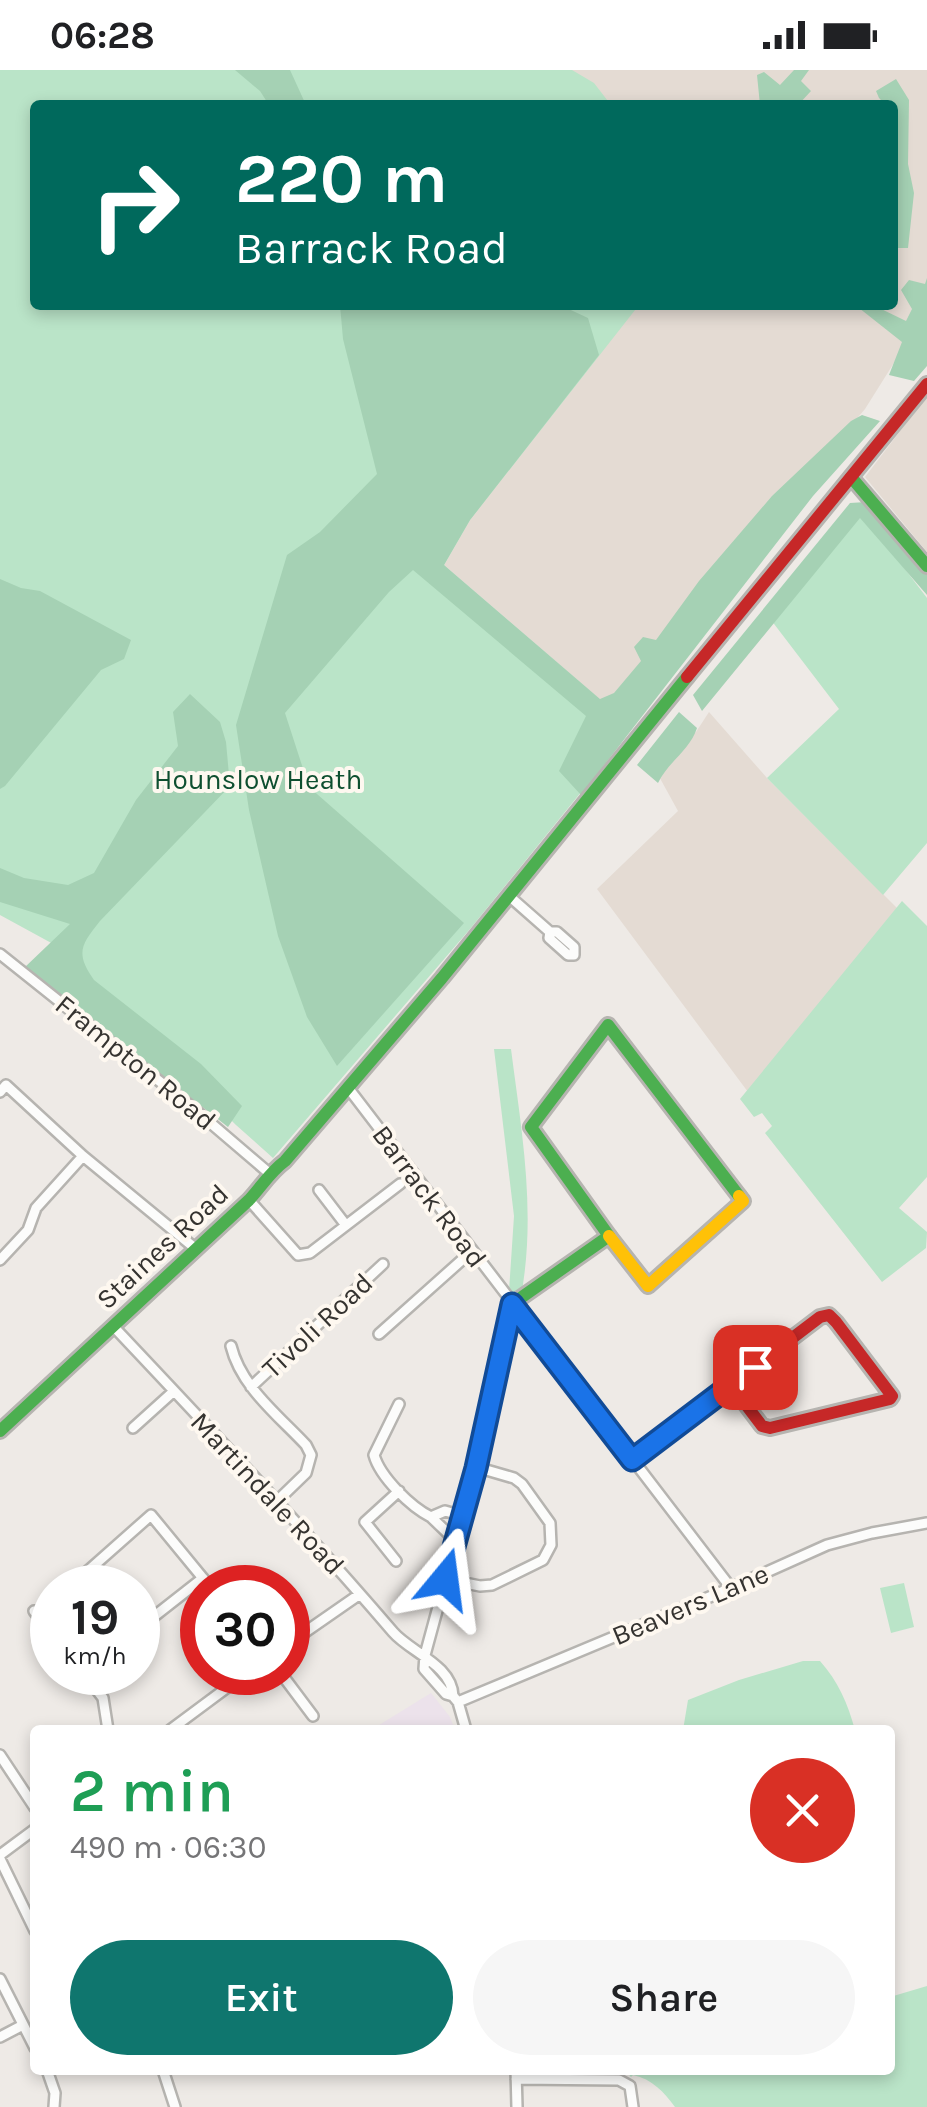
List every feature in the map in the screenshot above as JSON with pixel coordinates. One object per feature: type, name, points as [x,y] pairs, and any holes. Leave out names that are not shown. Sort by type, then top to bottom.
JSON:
[{"type":"street","points":[[550,932],[508,896],[927,384]]},
{"type":"street","points":[[851,477],[927,566]]},
{"type":"street","name":"Staines Road","points":[[0,1432],[249,1200],[269,1173],[285,1162],[349,1089],[508,896]]},
{"type":"street","name":"Frampton Road","points":[[0,954],[269,1173]]},
{"type":"street","points":[[608,1025],[743,1200],[648,1286],[609,1236],[531,1127],[608,1025]]},
{"type":"street","points":[[4,1084],[83,1156],[196,1249]]},
{"type":"street","name":"Barrack Road","points":[[349,1089],[731,1588]]},
{"type":"street","points":[[0,1260],[28,1230],[36,1208],[83,1156]]},
{"type":"street","points":[[249,1200],[298,1255],[310,1253],[400,1184]]},
{"type":"street","points":[[319,1190],[345,1224]]},
{"type":"street","points":[[425,1655],[476,1468],[512,1304],[609,1236]]},
{"type":"street","points":[[379,1334],[472,1251]]},
{"type":"street","name":"Tivoli Road","points":[[251,1386],[383,1264]]},
{"type":"street","points":[[632,1460],[730,1385],[820,1317],[829,1315],[892,1396],[770,1428],[762,1426],[730,1385]]},
{"type":"street","name":"Martindale Road","points":[[114,1326],[402,1642],[425,1655],[424,1669],[446,1694],[456,1699],[464,1725]]},
{"type":"street","name":"Tivoli Road","points":[[231,1346],[235,1364],[251,1386],[312,1455],[306,1473],[276,1502]]},
{"type":"street","points":[[133,1428],[174,1391]]},
{"type":"street","points":[[399,1404],[374,1455],[377,1466],[417,1510],[456,1541]]},
{"type":"street","points":[[445,1579],[492,1585],[543,1560],[551,1545],[550,1523],[522,1484],[514,1478],[476,1468]]},
{"type":"street","points":[[396,1561],[365,1522],[399,1491]]},
{"type":"street","points":[[431,1518],[446,1511],[463,1516]]},
{"type":"street","points":[[95,1565],[151,1515],[192,1565]]},
{"type":"street","name":"Beavers Lane","points":[[456,1699],[834,1542],[927,1522]]},
{"type":"street","points":[[310,1629],[360,1594]]},
{"type":"street","points":[[160,1612],[180,1596]]},
{"type":"street","points":[[101,1695],[107,1725]]},
{"type":"street","points":[[177,1725],[217,1695]]},
{"type":"street","points":[[297,1695],[313,1716]]},
{"type":"street","points":[[0,1754],[30,1800]]},
{"type":"street","points":[[30,1833],[0,1857],[30,1920]]},
{"type":"street","points":[[0,1979],[30,2038]]},
{"type":"street","points":[[0,2037],[23,2025]]},
{"type":"street","points":[[49,2075],[55,2093],[54,2107]]},
{"type":"street","points":[[165,2075],[175,2107]]},
{"type":"street","points":[[517,2107],[516,2075],[619,2080],[630,2086],[633,2107]]},
{"type":"shaded area","points":[[386,70],[927,70],[924,315],[865,409],[609,707],[444,565],[470,520],[558,310],[898,310],[898,100],[391,100]]},
{"type":"shaded area","points":[[927,396],[927,552],[865,477]]},
{"type":"shaded area","points":[[709,712],[767,778],[897,908],[748,1092],[597,889],[678,811],[656,771],[696,732]]},
{"type":"shaded area","points":[[431,1693],[453,1725],[379,1725]]},
{"type":"green space","name":"Hounslow Heath","points":[[0,70],[572,70],[594,83],[607,100],[30,100],[30,310],[635,310],[470,520],[444,565],[620,744],[470,929],[273,1158],[55,945],[0,915]]},
{"type":"green space","points":[[235,70],[290,70],[304,100],[266,100]]},
{"type":"green space","points":[[794,70],[809,70],[801,81],[811,91],[803,100],[760,100],[757,75],[764,72],[780,85]]},
{"type":"green space","points":[[896,79],[909,100],[908,164],[914,193],[908,248],[898,248],[898,100],[881,100],[876,91]]},
{"type":"green space","points":[[927,278],[927,366],[914,381],[889,375],[902,342],[862,310],[883,310],[906,321],[912,309],[901,290],[909,280],[925,284]]},
{"type":"green space","points":[[340,310],[571,310],[588,318],[599,355],[470,520],[444,565],[600,699],[614,693],[641,661],[634,647],[643,637],[656,640],[699,581],[772,496],[851,421],[862,415],[880,421],[813,496],[581,795],[559,771],[586,716],[413,570],[389,592],[285,713],[309,787],[464,923],[337,1066],[307,1017],[278,936],[249,810],[236,725],[287,555],[320,532],[377,474],[343,339]]},
{"type":"green space","points":[[866,502],[927,575],[927,595],[860,518],[702,711],[693,695],[850,503]]},
{"type":"green space","points":[[860,510],[927,598],[927,843],[883,895],[767,778],[839,709],[768,616]]},
{"type":"green space","points":[[0,579],[40,591],[131,640],[124,659],[101,670],[0,789]]},
{"type":"green space","points":[[190,694],[220,722],[230,786],[100,921],[85,943],[83,956],[94,980],[201,1064],[242,1106],[228,1127],[24,968],[70,924],[0,902],[0,868],[24,878],[68,885],[94,873],[136,800],[178,746],[173,712]]},
{"type":"green space","points":[[679,712],[697,728],[658,783],[637,765]]},
{"type":"green space","points":[[902,901],[927,926],[927,1177],[899,1208],[927,1232],[926,1248],[882,1282],[765,1133],[772,1126],[762,1113],[754,1117],[740,1099]]},
{"type":"green space","points":[[494,1049],[511,1049],[523,1144],[528,1206],[520,1302],[509,1291],[514,1216]]},
{"type":"green space","points":[[904,1583],[914,1627],[891,1633],[880,1588]]},
{"type":"green space","points":[[803,1661],[820,1661],[842,1693],[853,1725],[684,1725],[688,1700]]},
{"type":"green space","points":[[927,1986],[927,2107],[675,2107],[652,2083],[633,2075],[895,2075],[895,1996]]},
{"type":"traffic: fast","points":[[851,477],[927,566]]},
{"type":"traffic: fast","points":[[0,1431],[249,1200],[285,1161],[442,978],[687,677]]},
{"type":"traffic: fast","points":[[512,1304],[609,1236],[531,1127],[608,1025],[739,1196]]},
{"type":"traffic: slow","points":[[609,1236],[648,1286],[743,1201],[739,1196]]},
{"type":"traffic: jam","points":[[687,677],[927,384]]},
{"type":"traffic: jam","points":[[632,1460],[820,1317],[829,1315],[836,1322],[892,1396],[770,1428],[762,1426],[731,1385]]},
{"type":"route","points":[[445,1579],[476,1468],[512,1304],[632,1460],[755,1367]]}]
